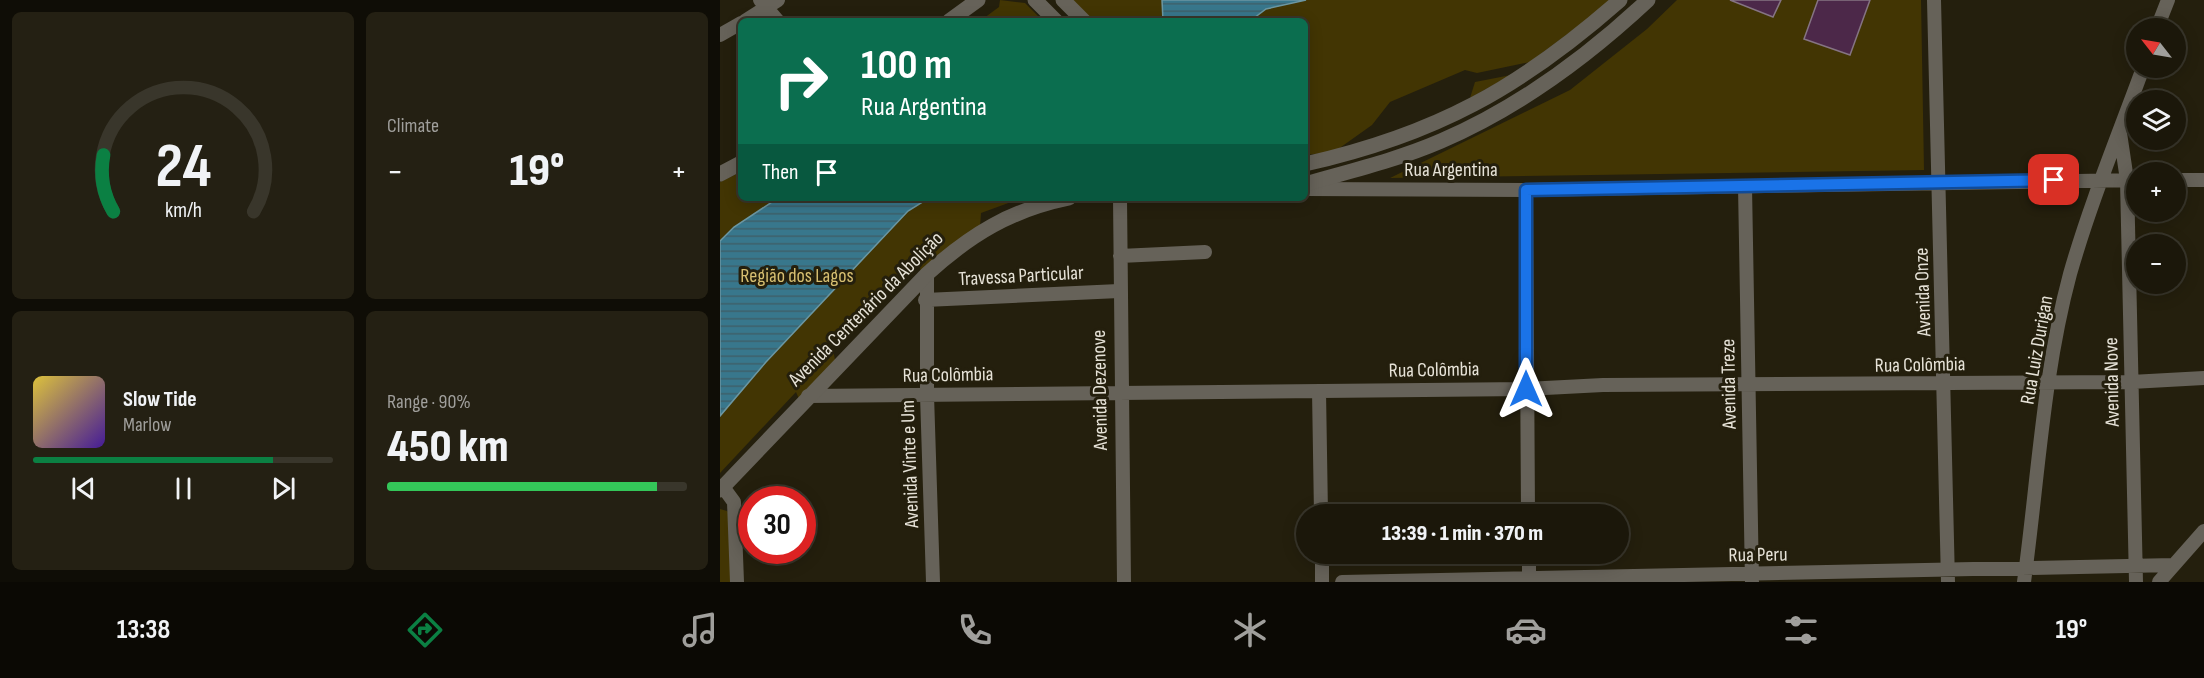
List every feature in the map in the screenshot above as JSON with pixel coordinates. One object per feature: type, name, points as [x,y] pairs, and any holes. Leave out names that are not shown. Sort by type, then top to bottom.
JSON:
[{"type":"street","points":[[953,18],[978,0]]},
{"type":"street","points":[[1035,0],[1053,18]]},
{"type":"street","points":[[1063,0],[1080,18]]},
{"type":"street","points":[[1308,163],[1360,151],[1463,112],[1544,62],[1620,0]]},
{"type":"street","points":[[1308,183],[1368,167],[1440,142],[1491,116],[1555,77],[1621,26],[1648,0]]},
{"type":"street","name":"Avenida Onze","points":[[1934,0],[1948,576]]},
{"type":"street","points":[[2161,18],[2168,0]]},
{"type":"street","points":[[749,18],[768,3],[776,18]]},
{"type":"street","points":[[720,35],[738,25]]},
{"type":"street","name":"Rua Luiz Durigan","points":[[2025,575],[2049,383],[2070,276],[2099,179],[2139,78]]},
{"type":"street","name":"Rua Luiz Durigan","points":[[2120,131],[2127,162]]},
{"type":"street","points":[[720,174],[738,165]]},
{"type":"street","name":"Rua Argentina","points":[[1308,189],[1526,190],[2126,180]]},
{"type":"street","points":[[2186,180],[2204,180]]},
{"type":"street","name":"Avenida Treze","points":[[1745,186],[1752,578]]},
{"type":"street","points":[[1526,190],[1528,504]]},
{"type":"street","name":"Avenida Centenário da Abolição","points":[[721,488],[927,273],[960,243],[1002,219],[1059,201]]},
{"type":"street","name":"Avenida Dezenove","points":[[1120,201],[1119,291],[1124,582]]},
{"type":"street","name":"Avenida Nove","points":[[2131,222],[2131,382],[2136,582]]},
{"type":"street","points":[[1120,256],[1205,252]]},
{"type":"street","name":"Avenida Vinte e Um","points":[[927,273],[925,300],[933,582]]},
{"type":"street","name":"Travessa Particular","points":[[925,300],[1119,291]]},
{"type":"street","name":"Rua Colômbia","points":[[808,396],[2131,382],[2204,378]]},
{"type":"street","points":[[1319,391],[1321,504]]},
{"type":"street","points":[[721,488],[734,502],[737,582]]},
{"type":"street","points":[[2159,582],[2204,531]]},
{"type":"street","points":[[1322,564],[1322,582]]},
{"type":"street","points":[[1528,564],[1529,580]]},
{"type":"street","name":"Rua Peru","points":[[1342,582],[2025,575],[2174,566]]},
{"type":"green space","points":[[1000,0],[1025,3],[1040,18],[984,18],[999,7]]},
{"type":"green space","points":[[1073,0],[1613,0],[1530,62],[1477,73],[1465,70],[1390,102],[1372,125],[1334,152],[1308,155],[1308,18],[1088,18]]},
{"type":"green space","points":[[1677,0],[1921,0],[1924,170],[1390,178],[1570,90],[1647,29]]},
{"type":"green space","points":[[1511,75],[1470,98],[1475,82]]},
{"type":"green space","name":"Região dos Lagos","points":[[738,173],[738,201],[1014,201],[981,213],[980,227],[921,273],[919,261],[833,349],[835,360],[799,399],[796,392],[720,473],[720,182]]},
{"type":"green space","points":[[720,509],[727,511],[732,517],[730,582],[720,582]]},
{"type":"water","points":[[1162,0],[1306,0],[1266,9],[1254,18],[1163,18]]},
{"type":"water","points":[[773,201],[924,201],[908,211],[766,362],[720,416],[720,241],[734,227]]},
{"type":"building","points":[[1730,0],[1781,0],[1773,17]]},
{"type":"building","points":[[1818,0],[1870,0],[1850,55],[1804,39]]},
{"type":"route","points":[[1526,389],[1524,227],[1526,190],[2054,180]]}]
